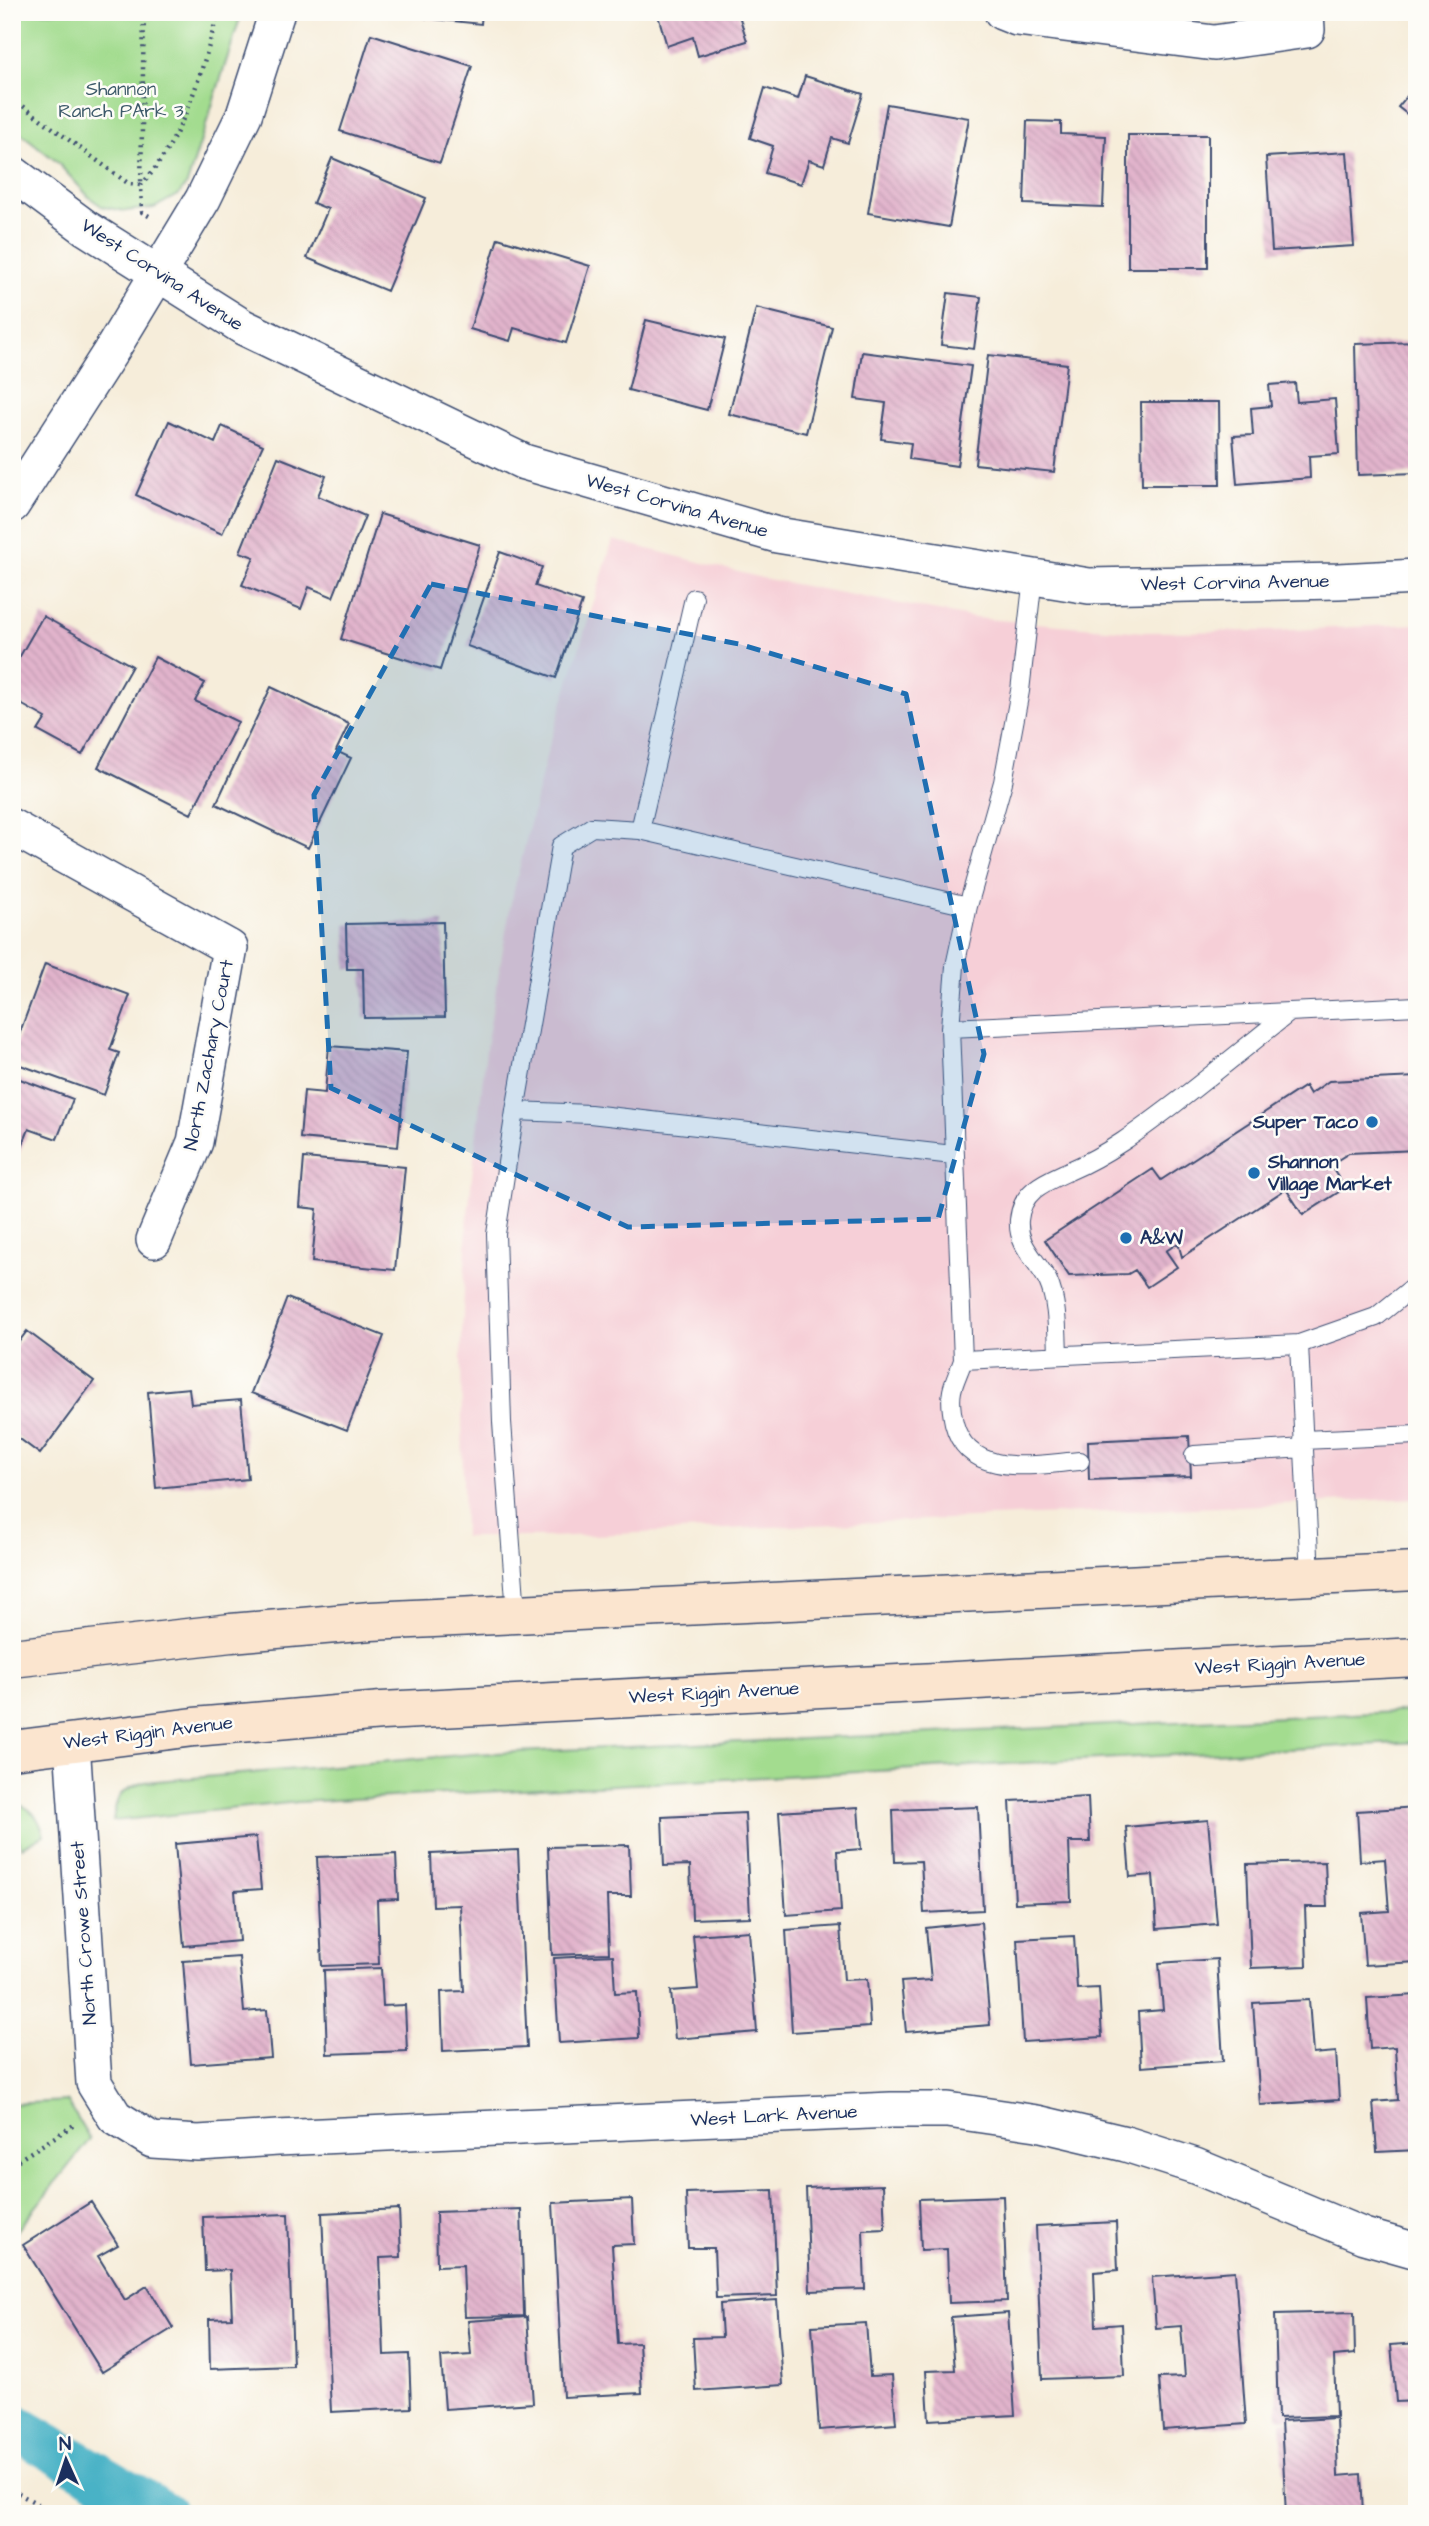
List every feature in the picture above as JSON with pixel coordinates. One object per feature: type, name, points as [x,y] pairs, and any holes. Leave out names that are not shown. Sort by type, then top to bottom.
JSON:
[{"type":"main road","points":[[12,1658],[231,1633],[371,1621],[1417,1571]]},
{"type":"main road","name":"West Riggin Avenue","points":[[12,1750],[206,1726],[370,1712],[1417,1657]]},
{"type":"street","points":[[12,505],[159,274],[203,199],[244,115],[276,12]]},
{"type":"street","points":[[1002,12],[1017,18],[1213,43],[1306,21]]},
{"type":"street","name":"West Corvina Avenue","points":[[12,173],[86,228],[243,327],[523,462],[777,535],[1089,586],[1338,581],[1417,576]]},
{"type":"street","name":"North Zachary Court","points":[[12,827],[230,948],[195,1142],[154,1240]]},
{"type":"street","name":"North Crowe Street","points":[[72,1742],[94,2084],[112,2111]]},
{"type":"street","name":"West Lark Avenue","points":[[112,2111],[152,2140],[198,2143],[278,2137],[891,2110],[948,2110],[1037,2123],[1126,2144],[1195,2166],[1364,2236],[1417,2251]]},
{"type":"lane","points":[[1033,577],[1020,691],[1003,782],[954,966],[950,1028],[963,1360],[952,1392],[953,1417],[956,1432],[967,1449],[981,1460],[1005,1465],[1080,1461]]},
{"type":"lane","points":[[640,831],[694,598]]},
{"type":"lane","points":[[516,1614],[502,1422],[496,1234],[561,846],[592,827],[640,831],[968,906]]},
{"type":"lane","points":[[950,1028],[1417,1006]]},
{"type":"lane","points":[[1058,1355],[1056,1322],[1048,1282],[1026,1249],[1019,1232],[1020,1216],[1026,1197],[1040,1184],[1089,1163],[1144,1127],[1290,1012]]},
{"type":"lane","points":[[515,1111],[590,1114],[953,1155]]},
{"type":"lane","points":[[963,1360],[1299,1344],[1376,1317],[1417,1284]]},
{"type":"lane","points":[[1299,1344],[1310,1576]]},
{"type":"lane","points":[[1194,1455],[1417,1435]]},
{"type":"path","points":[[141,186],[144,12]]},
{"type":"path","points":[[141,186],[167,153],[191,98],[218,12]]},
{"type":"path","points":[[12,98],[129,184],[141,186]]},
{"type":"path","points":[[12,2164],[112,2111]]},
{"type":"path","points":[[12,2490],[55,2514]]},
{"type":"highlighted area","points":[[431,584],[739,644],[906,694],[984,1054],[938,1219],[628,1227],[331,1088],[314,795]]},
{"type":"shaded area","points":[[613,540],[762,578],[975,618],[1143,632],[1272,631],[1417,624],[1417,1498],[549,1537],[464,1537],[461,1359],[467,1222],[487,1041],[511,903],[547,753]]},
{"type":"green space","name":"Shannon Ranch PArk 3","points":[[12,12],[242,12],[187,184],[179,194],[154,208],[125,211],[103,207],[89,197],[56,161],[12,126]]},
{"type":"green space","points":[[1417,1711],[1417,1742],[298,1802],[113,1821],[121,1795],[145,1782],[474,1754]]},
{"type":"green space","points":[[12,1803],[33,1813],[44,1835],[22,1847],[16,1836],[12,1836]]},
{"type":"green space","points":[[67,2101],[90,2139],[12,2237],[12,2104]]},
{"type":"building","points":[[396,12],[482,12],[481,24],[396,15]]},
{"type":"building","points":[[657,12],[738,12],[747,41],[698,56],[693,37],[667,46]]},
{"type":"building","points":[[371,34],[472,66],[440,163],[340,131]]},
{"type":"building","points":[[805,76],[863,94],[848,143],[832,138],[824,165],[809,160],[801,184],[765,173],[773,146],[750,138],[765,88],[798,99]]},
{"type":"building","points":[[1417,84],[1417,122],[1398,107]]},
{"type":"building","points":[[887,104],[969,118],[949,227],[868,213]]},
{"type":"building","points":[[1027,121],[1061,122],[1061,134],[1106,136],[1103,207],[1024,204]]},
{"type":"building","points":[[1128,135],[1208,135],[1208,268],[1128,268]]},
{"type":"building","points":[[1347,152],[1354,246],[1272,251],[1266,157]]},
{"type":"building","points":[[332,158],[426,198],[387,291],[307,258],[328,209],[313,203]]},
{"type":"building","points":[[498,238],[590,266],[566,343],[514,328],[510,341],[470,329]]},
{"type":"building","points":[[948,293],[981,297],[974,349],[941,345]]},
{"type":"building","points":[[756,308],[832,327],[806,433],[729,414]]},
{"type":"building","points":[[646,320],[725,339],[707,410],[628,390]]},
{"type":"building","points":[[1417,342],[1417,473],[1358,475],[1355,344]]},
{"type":"building","points":[[862,352],[971,366],[957,466],[909,459],[911,443],[881,439],[886,403],[855,399]]},
{"type":"building","points":[[988,355],[1067,364],[1054,472],[975,464]]},
{"type":"building","points":[[1295,383],[1297,402],[1335,399],[1339,454],[1309,456],[1310,478],[1237,484],[1233,436],[1253,435],[1251,408],[1271,406],[1269,385]]},
{"type":"building","points":[[1141,402],[1219,402],[1220,485],[1142,485]]},
{"type":"building","points":[[169,421],[215,443],[222,426],[263,445],[222,534],[136,495]]},
{"type":"building","points":[[278,457],[326,476],[318,496],[365,516],[333,597],[309,587],[301,609],[242,585],[254,557],[240,552]]},
{"type":"building","points":[[380,514],[480,545],[440,670],[341,639]]},
{"type":"building","points":[[500,552],[542,567],[535,586],[582,602],[556,678],[467,646]]},
{"type":"building","points":[[43,616],[132,666],[82,755],[38,731],[46,718],[12,699],[12,670]]},
{"type":"building","points":[[155,657],[205,683],[195,701],[238,722],[191,814],[98,767]]},
{"type":"building","points":[[271,687],[349,724],[336,751],[351,758],[308,848],[216,804]]},
{"type":"building","points":[[443,922],[445,1017],[364,1018],[363,969],[347,969],[346,924]]},
{"type":"building","points":[[45,964],[130,995],[110,1050],[119,1053],[104,1095],[12,1062],[12,1054]]},
{"type":"building","points":[[329,1046],[407,1052],[398,1147],[300,1138],[304,1091],[325,1093]]},
{"type":"building","points":[[12,1076],[73,1099],[57,1139],[29,1129],[12,1171]]},
{"type":"building","points":[[1417,1077],[1417,1150],[1349,1153],[1330,1165],[1345,1188],[1303,1215],[1286,1189],[1182,1257],[1178,1243],[1166,1251],[1177,1267],[1147,1287],[1135,1270],[1128,1274],[1069,1276],[1045,1240],[1153,1169],[1161,1180],[1305,1086],[1310,1094],[1329,1081]]},
{"type":"building","points":[[304,1158],[405,1167],[395,1270],[312,1262],[317,1209],[300,1207]]},
{"type":"building","points":[[287,1298],[384,1336],[347,1430],[251,1393]]},
{"type":"building","points":[[27,1331],[94,1381],[40,1454],[12,1433],[12,1351]]},
{"type":"building","points":[[189,1388],[191,1404],[241,1400],[248,1479],[156,1488],[148,1392]]},
{"type":"building","points":[[1189,1436],[1191,1476],[1089,1480],[1088,1441]]},
{"type":"building","points":[[1088,1797],[1090,1842],[1069,1842],[1071,1901],[1015,1903],[1010,1801]]},
{"type":"building","points":[[858,1807],[861,1849],[837,1851],[841,1911],[786,1915],[779,1812]]},
{"type":"building","points":[[978,1807],[983,1910],[924,1913],[921,1861],[895,1862],[893,1810]]},
{"type":"building","points":[[1417,1807],[1417,1962],[1365,1965],[1361,1913],[1389,1911],[1385,1859],[1360,1861],[1357,1811]]},
{"type":"building","points":[[745,1813],[750,1917],[692,1919],[690,1865],[664,1866],[662,1817]]},
{"type":"building","points":[[1208,1820],[1217,1924],[1157,1929],[1153,1875],[1130,1877],[1126,1827]]},
{"type":"building","points":[[256,1837],[261,1889],[235,1891],[239,1941],[184,1946],[175,1844]]},
{"type":"building","points":[[629,1845],[631,1896],[607,1896],[609,1953],[552,1955],[548,1847]]},
{"type":"building","points":[[518,1850],[527,2047],[443,2051],[441,1992],[464,1991],[460,1905],[433,1906],[431,1854]]},
{"type":"building","points":[[396,1854],[398,1899],[377,1900],[379,1964],[322,1966],[317,1857]]},
{"type":"building","points":[[1325,1862],[1327,1907],[1305,1907],[1307,1966],[1251,1968],[1247,1864]]},
{"type":"building","points":[[981,1922],[990,2025],[906,2032],[901,1982],[931,1980],[926,1928]]},
{"type":"building","points":[[840,1926],[844,1980],[867,1979],[870,2027],[792,2032],[786,1930]]},
{"type":"building","points":[[749,1931],[757,2032],[675,2039],[671,1991],[698,1989],[693,1935]]},
{"type":"building","points":[[1074,1936],[1077,1989],[1099,1988],[1102,2037],[1023,2042],[1017,1939]]},
{"type":"building","points":[[613,1955],[615,1993],[637,1992],[639,2038],[559,2043],[554,1958]]},
{"type":"building","points":[[239,1957],[244,2012],[267,2010],[271,2058],[191,2064],[183,1961]]},
{"type":"building","points":[[1217,1959],[1223,2061],[1141,2067],[1138,2012],[1163,2010],[1159,1963]]},
{"type":"building","points":[[381,1968],[383,2006],[405,2005],[407,2051],[327,2054],[324,1970]]},
{"type":"building","points":[[1417,1995],[1417,2150],[1377,2152],[1373,2102],[1398,2100],[1395,2047],[1370,2049],[1367,1998]]},
{"type":"building","points":[[1309,2000],[1313,2054],[1336,2052],[1339,2100],[1260,2105],[1253,2003]]},
{"type":"building","points":[[12,2043],[17,2080],[12,2081]]},
{"type":"building","points":[[883,2185],[885,2229],[863,2230],[865,2289],[810,2291],[806,2188]]},
{"type":"building","points":[[773,2190],[777,2296],[716,2298],[714,2248],[688,2248],[686,2193]]},
{"type":"building","points":[[1003,2196],[1007,2301],[949,2303],[947,2249],[921,2250],[919,2199]]},
{"type":"building","points":[[632,2199],[634,2244],[612,2245],[618,2344],[639,2343],[642,2393],[563,2397],[553,2203]]},
{"type":"building","points":[[91,2202],[118,2245],[98,2256],[125,2300],[147,2286],[173,2328],[102,2372],[23,2245]]},
{"type":"building","points":[[399,2209],[401,2257],[380,2258],[384,2355],[409,2354],[411,2408],[331,2412],[322,2213]]},
{"type":"building","points":[[521,2209],[524,2316],[465,2317],[463,2265],[437,2266],[436,2212]]},
{"type":"building","points":[[288,2214],[293,2366],[210,2369],[209,2319],[232,2318],[230,2270],[205,2271],[203,2217]]},
{"type":"building","points":[[1116,2222],[1118,2270],[1094,2272],[1096,2326],[1122,2324],[1124,2376],[1042,2379],[1036,2226]]},
{"type":"building","points":[[1235,2271],[1246,2424],[1163,2430],[1159,2378],[1185,2377],[1181,2326],[1156,2328],[1152,2277]]},
{"type":"building","points":[[777,2300],[783,2385],[696,2391],[693,2338],[722,2337],[720,2304]]},
{"type":"building","points":[[1354,2312],[1355,2354],[1334,2356],[1336,2416],[1278,2418],[1275,2314]]},
{"type":"building","points":[[1008,2313],[1015,2415],[929,2420],[926,2371],[955,2370],[951,2317]]},
{"type":"building","points":[[527,2317],[533,2403],[445,2409],[441,2357],[471,2355],[468,2321]]},
{"type":"building","points":[[866,2323],[870,2376],[892,2375],[896,2424],[819,2430],[812,2326]]},
{"type":"building","points":[[1417,2343],[1417,2401],[1396,2402],[1391,2345]]},
{"type":"building","points":[[1336,2418],[1338,2476],[1361,2474],[1363,2514],[1286,2514],[1281,2421]]},
{"type":"waterway","points":[[12,2425],[164,2514]]},
{"type":"place","name":"Super Taco","points":[[1372,1122]]},
{"type":"place","name":"Shannon Village Market","points":[[1254,1173]]},
{"type":"place","name":"A&W","points":[[1126,1238]]}]
